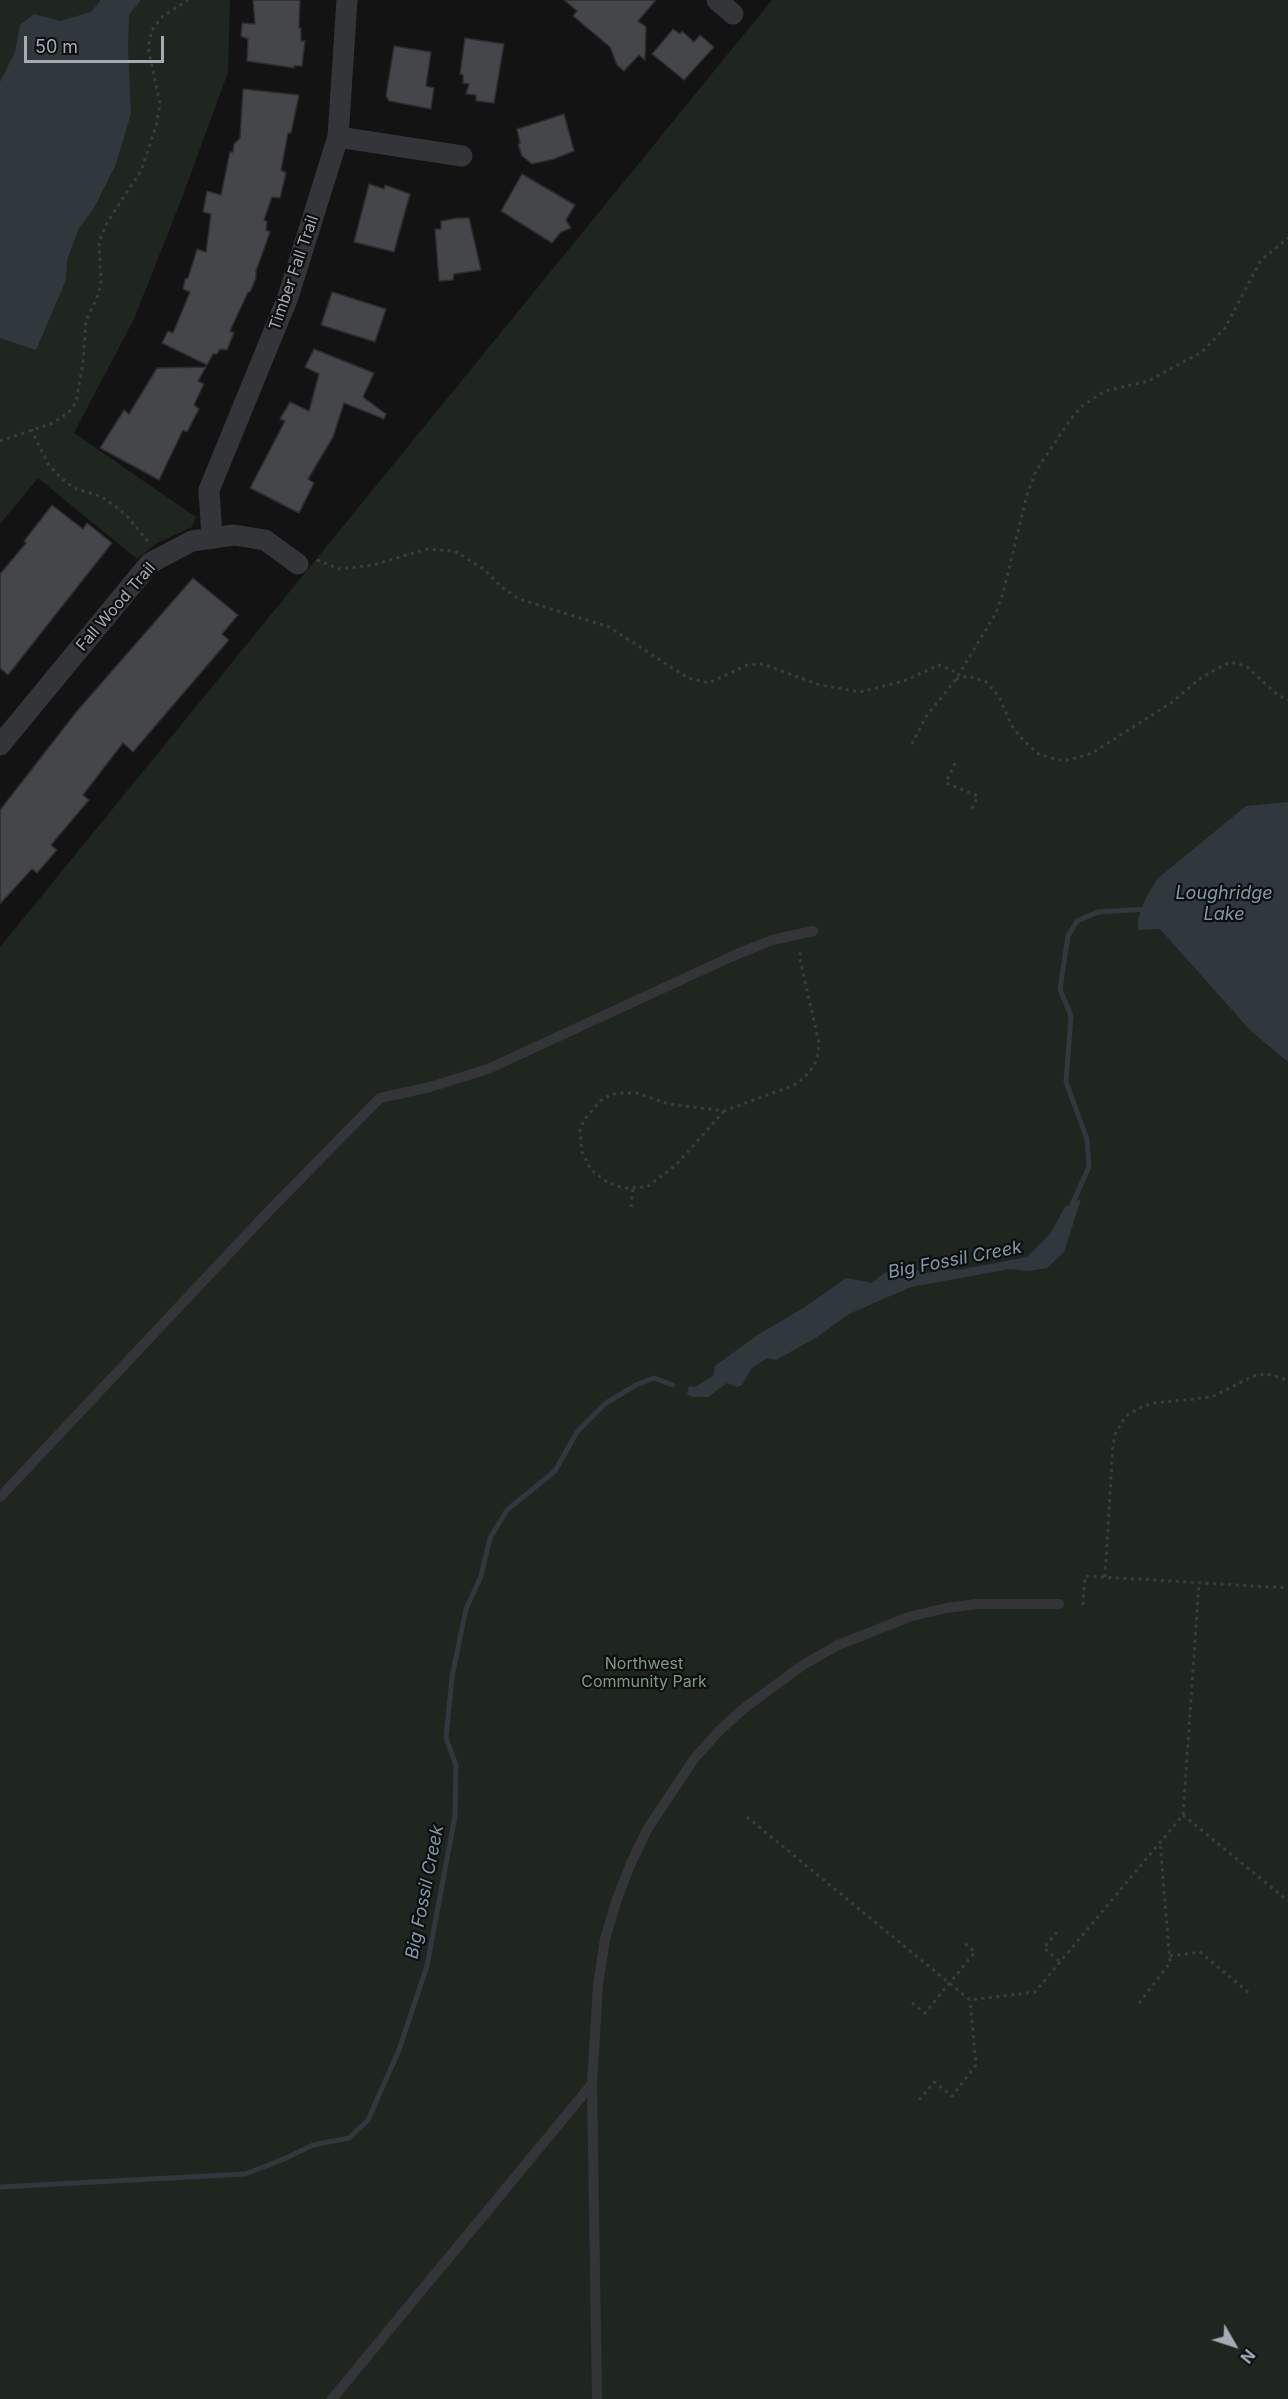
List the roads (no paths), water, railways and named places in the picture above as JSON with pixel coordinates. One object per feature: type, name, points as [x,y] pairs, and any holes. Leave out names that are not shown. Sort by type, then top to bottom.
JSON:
[{"type":"street","name":"Timber Fall Trail","points":[[212,538],[209,490],[288,297],[338,137],[347,0]]},
{"type":"street","points":[[717,0],[734,14]]},
{"type":"street","points":[[338,137],[462,156]]},
{"type":"street","name":"Fall Wood Trail","points":[[0,745],[150,562],[192,541],[234,535],[265,540],[303,559]]},
{"type":"lane","points":[[0,1497],[267,1213],[380,1098],[430,1087],[488,1069],[772,939],[813,931]]},
{"type":"lane","points":[[597,2399],[592,2084],[598,1985],[605,1939],[617,1899],[631,1863],[654,1819],[694,1759],[718,1732],[743,1709],[803,1665],[838,1645],[909,1617],[946,1608],[977,1604],[1059,1604]]},
{"type":"lane","points":[[332,2399],[592,2084]]},
{"type":"water","points":[[101,0],[141,0],[129,15],[131,113],[116,164],[94,208],[79,228],[67,260],[66,280],[36,350],[0,338],[0,82],[15,52],[20,25],[34,14],[60,21],[91,12]]},
{"type":"water","name":"Loughridge Lake","points":[[1288,802],[1288,1062],[1250,1030],[1160,929],[1138,930],[1138,919],[1145,900],[1157,879],[1246,806]]},
{"type":"water","points":[[1081,1199],[1064,1252],[1047,1268],[1028,1271],[1010,1269],[911,1287],[849,1314],[817,1337],[776,1360],[767,1358],[752,1368],[742,1385],[737,1387],[727,1383],[708,1397],[693,1397],[687,1394],[689,1386],[695,1387],[713,1376],[715,1366],[756,1336],[805,1307],[846,1278],[872,1283],[884,1273],[901,1266],[927,1273],[945,1269],[958,1270],[1027,1257],[1050,1234],[1065,1207]]},
{"type":"waterway","name":"Big Fossil Creek","points":[[1070,1209],[1089,1167],[1087,1139],[1066,1082],[1071,1016],[1060,989],[1068,936],[1077,921],[1098,912],[1146,909]]},
{"type":"waterway","name":"Big Fossil Creek","points":[[0,2187],[245,2174],[313,2145],[349,2138],[368,2120],[399,2050],[427,1966],[455,1816],[456,1765],[446,1738],[452,1677],[466,1609],[481,1576],[490,1538],[507,1510],[555,1471],[577,1432],[606,1403],[636,1385],[654,1378],[673,1385]]},
{"type":"park label","name":"Northwest Community Park","points":[[644,1673]]}]
